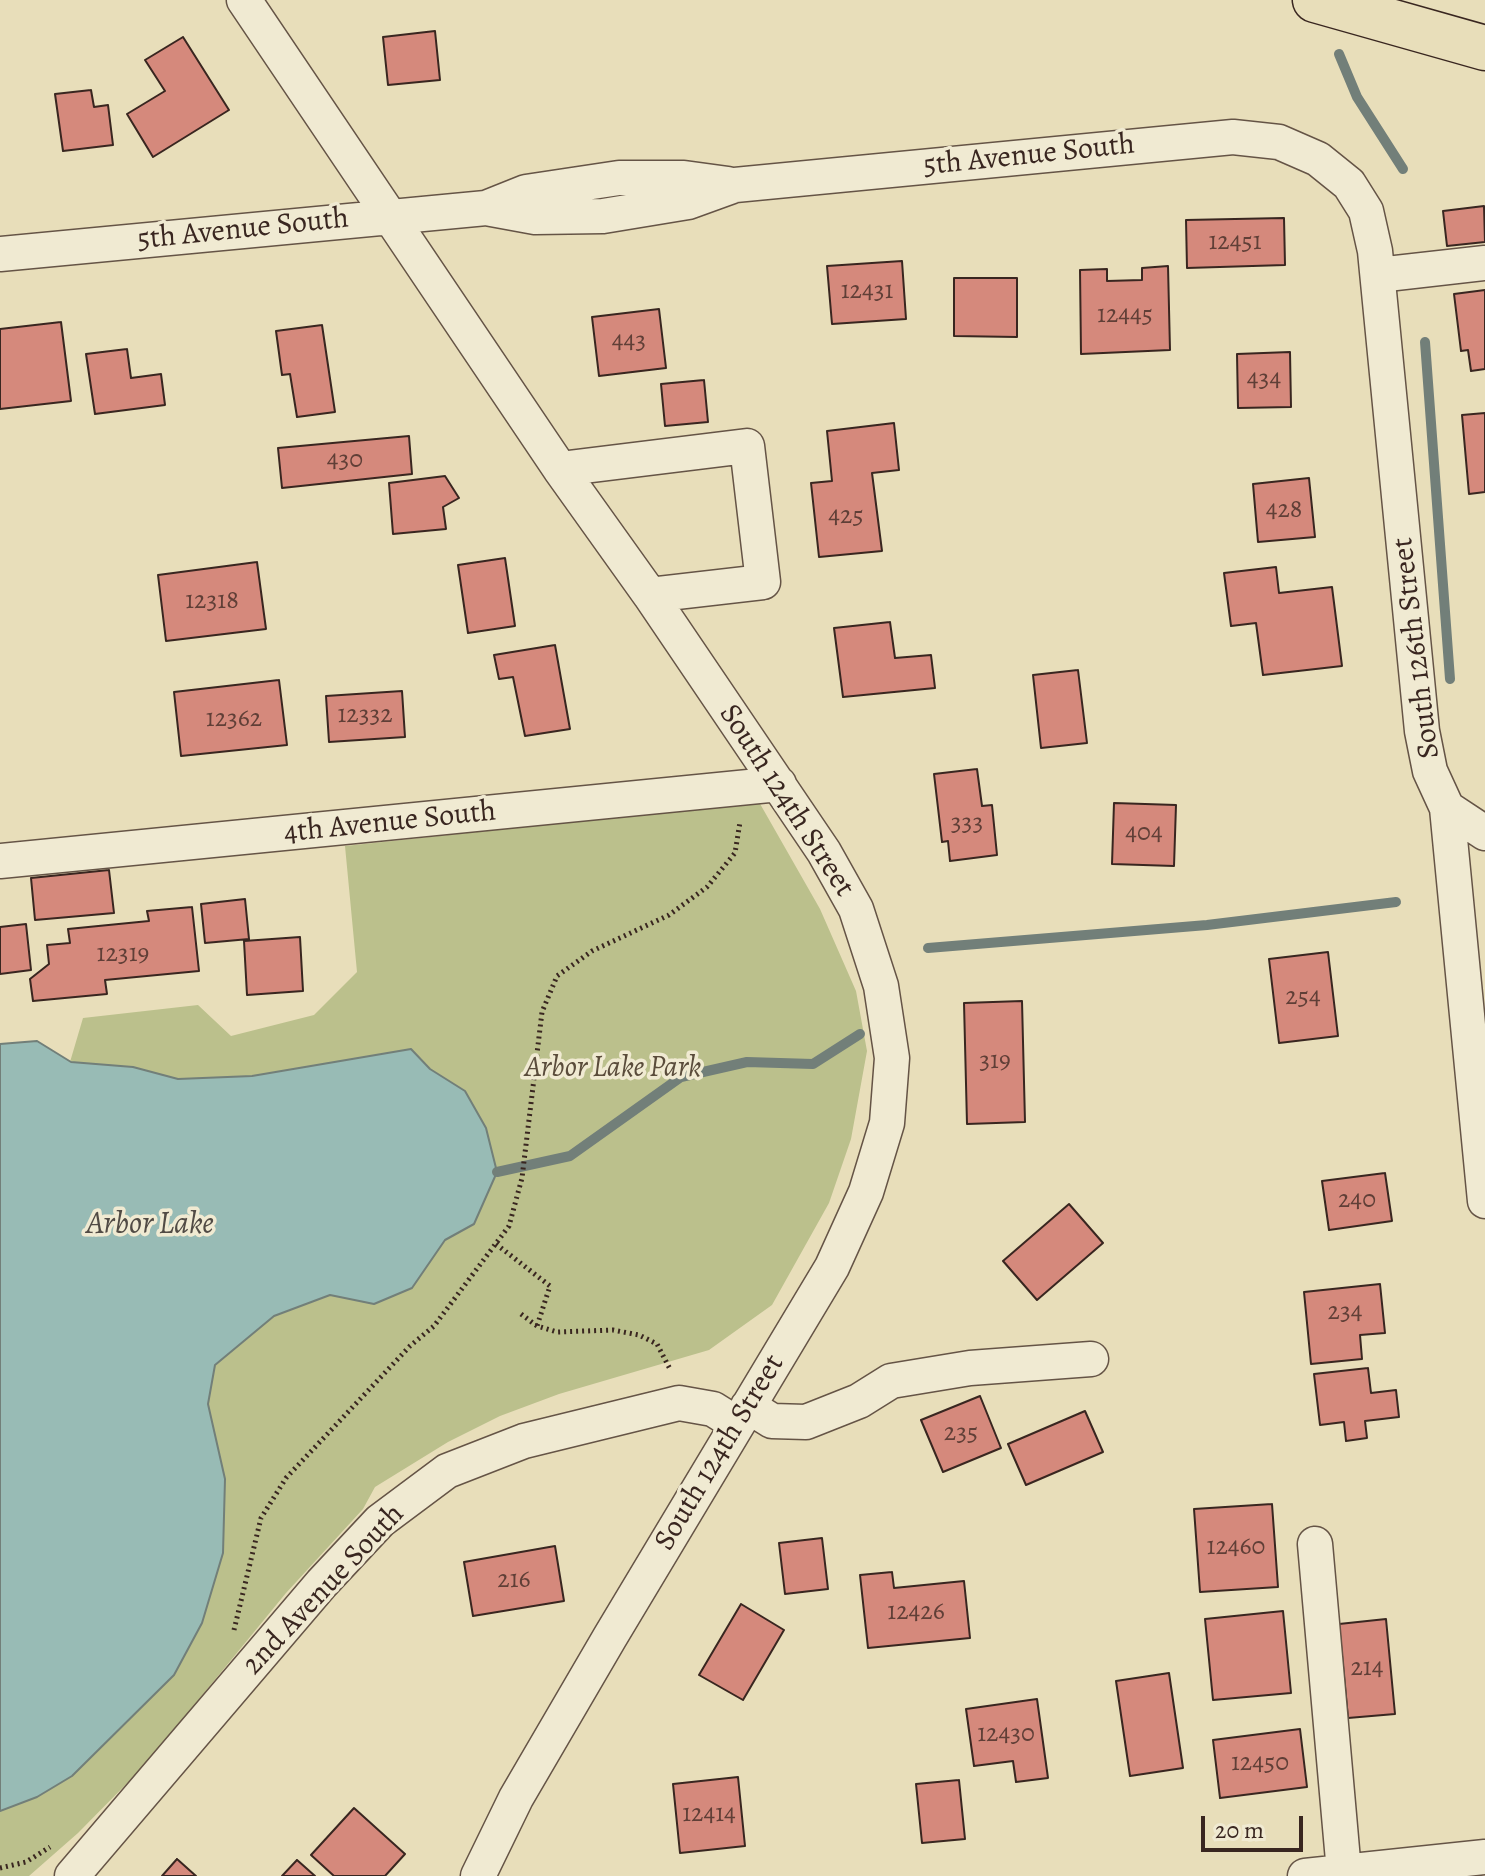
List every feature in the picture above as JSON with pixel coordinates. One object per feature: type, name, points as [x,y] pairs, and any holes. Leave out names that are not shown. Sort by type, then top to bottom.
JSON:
[{"type":"highway","points":[[1315,0],[1485,48]]},
{"type":"street","name":"South 124th Street","points":[[244,0],[387,216],[779,784],[856,909],[881,986],[892,1058],[887,1123],[866,1192],[832,1267],[516,1798],[478,1876]]},
{"type":"street","name":"5th Avenue South","points":[[0,254],[486,208],[535,217],[603,216],[688,202],[735,185],[1233,137],[1279,142],[1318,159]]},
{"type":"street","name":"South 126th Street","points":[[1318,159],[1349,184],[1366,211],[1378,275],[1422,731],[1430,771],[1447,808],[1478,1048],[1485,1201]]},
{"type":"street","points":[[1378,275],[1485,263]]},
{"type":"street","points":[[560,469],[747,446],[763,582],[650,595]]},
{"type":"street","name":"4th Avenue South","points":[[0,861],[779,784]]},
{"type":"street","points":[[1447,808],[1485,833]]},
{"type":"street","name":"2nd Avenue South","points":[[72,1876],[322,1583],[380,1521],[447,1471],[524,1441],[679,1403],[772,1421],[806,1422],[859,1401],[891,1381],[970,1368],[1091,1359]]},
{"type":"street","points":[[1315,1544],[1344,1872]]},
{"type":"street","points":[[1305,1876],[1485,1857]]},
{"type":"path","points":[[233,1635],[261,1518],[286,1478],[410,1346],[434,1326],[509,1226],[522,1178],[542,1012],[557,976],[592,951],[669,915],[707,887],[735,853],[741,819],[736,789]]},
{"type":"path","points":[[496,1244],[550,1286],[537,1326]]},
{"type":"path","points":[[521,1314],[537,1326],[557,1332],[613,1330],[639,1335],[657,1344],[669,1362],[679,1403]]},
{"type":"path","points":[[0,1868],[26,1862],[59,1839]]},
{"type":"green space","name":"Arbor Lake Park","points":[[759,802],[820,909],[856,991],[867,1051],[851,1139],[829,1203],[772,1305],[709,1350],[559,1394],[500,1416],[448,1442],[375,1487],[363,1509],[286,1593],[145,1765],[78,1833],[29,1876],[0,1876],[0,1044],[37,1041],[70,1062],[83,1018],[198,1005],[231,1036],[314,1015],[357,972],[345,846]]},
{"type":"water","name":"Arbor Lake","points":[[37,1041],[71,1062],[133,1067],[178,1079],[252,1076],[411,1049],[430,1069],[465,1091],[486,1128],[497,1172],[474,1224],[445,1240],[412,1288],[374,1304],[330,1295],[274,1316],[215,1365],[208,1404],[225,1479],[223,1553],[202,1623],[174,1675],[72,1776],[37,1797],[0,1811],[0,1044]]},
{"type":"building","points":[[435,31],[440,80],[388,85],[383,37]]},
{"type":"building","points":[[183,37],[229,110],[153,157],[127,114],[165,91],[145,60]]},
{"type":"building","points":[[91,90],[94,107],[108,105],[113,145],[63,151],[55,94]]},
{"type":"building","points":[[1484,206],[1485,242],[1447,246],[1443,211]]},
{"type":"building","points":[[1284,218],[1285,265],[1187,268],[1186,220]]},
{"type":"building","points":[[902,261],[906,319],[832,324],[827,266]]},
{"type":"building","points":[[1168,266],[1170,350],[1081,354],[1080,270],[1107,269],[1107,281],[1142,280],[1142,268]]},
{"type":"building","points":[[954,278],[1017,278],[1017,337],[954,336]]},
{"type":"building","points":[[1485,290],[1485,369],[1471,371],[1468,350],[1461,351],[1454,294]]},
{"type":"building","points":[[659,309],[666,368],[599,376],[592,317]]},
{"type":"building","points":[[61,322],[71,401],[0,409],[0,329]]},
{"type":"building","points":[[322,325],[335,412],[297,417],[290,374],[282,375],[276,331]]},
{"type":"building","points":[[127,349],[131,378],[161,374],[165,405],[95,414],[86,354]]},
{"type":"building","points":[[1290,352],[1291,407],[1238,408],[1237,354]]},
{"type":"building","points":[[704,380],[708,422],[665,426],[661,384]]},
{"type":"building","points":[[1485,413],[1485,492],[1469,494],[1462,415]]},
{"type":"building","points":[[894,423],[899,470],[872,473],[882,551],[819,557],[811,483],[832,481],[827,431]]},
{"type":"building","points":[[409,436],[412,474],[282,488],[278,448]]},
{"type":"building","points":[[445,476],[459,498],[443,507],[446,529],[393,534],[389,483]]},
{"type":"building","points":[[1309,478],[1315,537],[1258,542],[1253,484]]},
{"type":"building","points":[[505,558],[515,626],[468,633],[458,565]]},
{"type":"building","points":[[257,562],[266,629],[166,641],[158,575]]},
{"type":"building","points":[[1276,567],[1279,593],[1332,587],[1342,666],[1263,675],[1256,623],[1231,626],[1224,573]]},
{"type":"building","points":[[890,622],[895,658],[931,655],[935,688],[843,697],[834,628]]},
{"type":"building","points":[[555,645],[570,729],[525,736],[513,677],[499,679],[494,655]]},
{"type":"building","points":[[1078,670],[1087,743],[1041,748],[1033,675]]},
{"type":"building","points":[[279,680],[287,745],[181,756],[174,692]]},
{"type":"building","points":[[402,691],[405,737],[329,742],[326,696]]},
{"type":"building","points":[[977,769],[982,806],[992,805],[997,855],[950,861],[948,841],[942,842],[934,774]]},
{"type":"building","points":[[1114,803],[1176,805],[1174,866],[1112,864]]},
{"type":"building","points":[[109,870],[114,913],[35,920],[31,878]]},
{"type":"building","points":[[245,899],[249,939],[205,943],[201,904]]},
{"type":"building","points":[[192,907],[199,971],[105,980],[107,994],[33,1001],[30,979],[49,964],[47,945],[70,943],[68,929],[149,921],[147,911]]},
{"type":"building","points":[[26,924],[31,970],[0,974],[0,927]]},
{"type":"building","points":[[300,937],[303,991],[247,995],[244,941]]},
{"type":"building","points":[[1328,952],[1338,1036],[1279,1043],[1269,959]]},
{"type":"building","points":[[1022,1001],[1025,1122],[967,1124],[964,1003]]},
{"type":"building","points":[[1385,1173],[1392,1221],[1329,1230],[1322,1181]]},
{"type":"building","points":[[1069,1204],[1103,1243],[1037,1300],[1003,1261]]},
{"type":"building","points":[[1380,1284],[1385,1333],[1360,1335],[1362,1359],[1311,1364],[1304,1292]]},
{"type":"building","points":[[1368,1368],[1371,1393],[1396,1390],[1399,1417],[1365,1421],[1367,1438],[1346,1441],[1344,1422],[1320,1425],[1314,1374]]},
{"type":"building","points":[[980,1396],[1001,1448],[943,1472],[921,1420]]},
{"type":"building","points":[[1085,1411],[1103,1452],[1026,1485],[1008,1444]]},
{"type":"building","points":[[1272,1504],[1278,1587],[1200,1592],[1194,1509]]},
{"type":"building","points":[[822,1538],[828,1589],[785,1594],[779,1543]]},
{"type":"building","points":[[555,1546],[564,1601],[473,1616],[464,1562]]},
{"type":"building","points":[[892,1572],[894,1588],[964,1581],[970,1638],[868,1648],[860,1575]]},
{"type":"building","points":[[741,1604],[784,1630],[743,1700],[699,1675]]},
{"type":"building","points":[[1283,1611],[1291,1693],[1213,1700],[1205,1619]]},
{"type":"building","points":[[1386,1619],[1395,1714],[1348,1718],[1339,1624]]},
{"type":"building","points":[[1169,1673],[1183,1768],[1130,1776],[1116,1681]]},
{"type":"building","points":[[1037,1699],[1048,1778],[1016,1782],[1013,1761],[974,1766],[966,1709]]},
{"type":"building","points":[[1300,1729],[1307,1787],[1220,1798],[1213,1740]]},
{"type":"building","points":[[738,1777],[745,1846],[680,1853],[673,1784]]},
{"type":"building","points":[[959,1780],[965,1839],[922,1843],[916,1784]]},
{"type":"building","points":[[354,1808],[405,1854],[385,1876],[334,1876],[311,1855]]},
{"type":"building","points":[[177,1859],[196,1876],[162,1876]]},
{"type":"building","points":[[297,1860],[315,1876],[282,1876]]},
{"type":"waterway","points":[[1339,54],[1357,97],[1403,169]]},
{"type":"waterway","points":[[1425,342],[1450,679]]},
{"type":"waterway","points":[[928,948],[1207,925],[1396,902]]},
{"type":"waterway","points":[[497,1172],[570,1156],[681,1077],[747,1062],[813,1064],[860,1034]]}]
